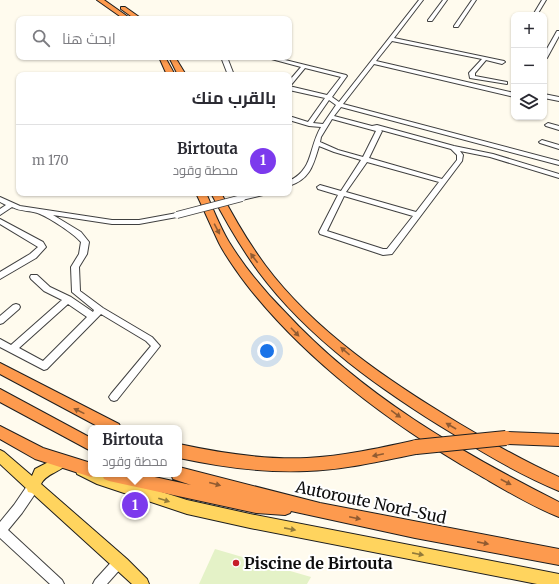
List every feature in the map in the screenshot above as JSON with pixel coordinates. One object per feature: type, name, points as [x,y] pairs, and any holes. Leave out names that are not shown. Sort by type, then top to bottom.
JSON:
[{"type":"highway","points":[[100,0],[124,16]]},
{"type":"highway","points":[[111,0],[135,16]]},
{"type":"highway","points":[[164,60],[170,72]]},
{"type":"highway","points":[[174,60],[180,72]]},
{"type":"highway","points":[[202,196],[211,218],[227,248],[259,292],[302,339],[336,369],[430,437],[492,474],[559,510]]},
{"type":"highway","points":[[218,196],[234,229],[268,277],[329,338],[397,391],[443,421],[503,456],[559,484]]},
{"type":"highway","points":[[0,368],[108,425]]},
{"type":"highway","points":[[0,395],[88,443]]},
{"type":"highway","points":[[0,432],[40,454],[88,469]]},
{"type":"highway","name":"Autoroute Nord-Sud","points":[[182,452],[215,459],[292,465],[368,458],[416,447],[506,438],[559,440]]},
{"type":"highway","name":"Autoroute Nord-Sud","points":[[182,475],[286,503],[326,512],[559,557]]},
{"type":"highway","points":[[123,477],[256,506],[326,512]]},
{"type":"main road","points":[[0,456],[142,584]]},
{"type":"main road","points":[[33,487],[40,473],[62,462]]},
{"type":"main road","points":[[75,466],[88,473]]},
{"type":"main road","points":[[95,477],[187,507],[250,521],[559,581]]},
{"type":"street","points":[[292,182],[301,178],[310,167],[317,140],[331,115],[421,0]]},
{"type":"street","points":[[430,20],[445,0]]},
{"type":"street","points":[[456,26],[474,0]]},
{"type":"street","points":[[537,12],[544,0]]},
{"type":"street","points":[[547,53],[559,32]]},
{"type":"street","points":[[390,39],[502,62]]},
{"type":"street","points":[[485,58],[480,67],[475,68],[472,77],[505,83]]},
{"type":"street","points":[[225,60],[230,72]]},
{"type":"street","points":[[279,60],[344,75],[309,124]]},
{"type":"street","points":[[372,62],[511,93]]},
{"type":"street","points":[[292,80],[304,66]]},
{"type":"street","points":[[292,89],[328,98],[340,105],[559,163]]},
{"type":"street","points":[[547,96],[558,98]]},
{"type":"street","points":[[331,115],[453,148],[491,154],[559,176]]},
{"type":"street","points":[[331,115],[379,130],[365,159],[342,194],[323,232],[384,252],[389,252],[460,160],[460,156],[453,148]]},
{"type":"street","points":[[292,119],[309,124],[324,126]]},
{"type":"street","points":[[548,125],[559,128]]},
{"type":"street","points":[[317,140],[334,150],[444,181]]},
{"type":"street","points":[[542,142],[559,146]]},
{"type":"street","points":[[320,187],[417,215]]},
{"type":"street","points":[[0,199],[19,208],[42,212],[112,222],[139,222],[177,215],[250,196]]},
{"type":"street","points":[[0,213],[12,204]]},
{"type":"street","points":[[42,212],[78,234],[85,242],[82,254],[75,267],[76,292],[96,313]]},
{"type":"street","points":[[0,221],[40,244],[42,247],[33,256],[0,276]]},
{"type":"street","points":[[34,277],[47,289],[149,339],[156,346],[114,397]]},
{"type":"street","points":[[12,349],[68,299]]},
{"type":"street","points":[[0,321],[16,307]]},
{"type":"street","points":[[0,343],[44,366],[96,313]]},
{"type":"street","points":[[33,487],[18,509],[0,531],[58,584]]},
{"type":"street","points":[[98,584],[119,562]]},
{"type":"green space","name":"Piscine de Birtouta","points":[[215,549],[311,577],[307,584],[199,584]]},
{"type":"place","name":"Birtouta","points":[[135,505]]},
{"type":"place","name":"Piscine de Birtouta","points":[[236,563]]}]
